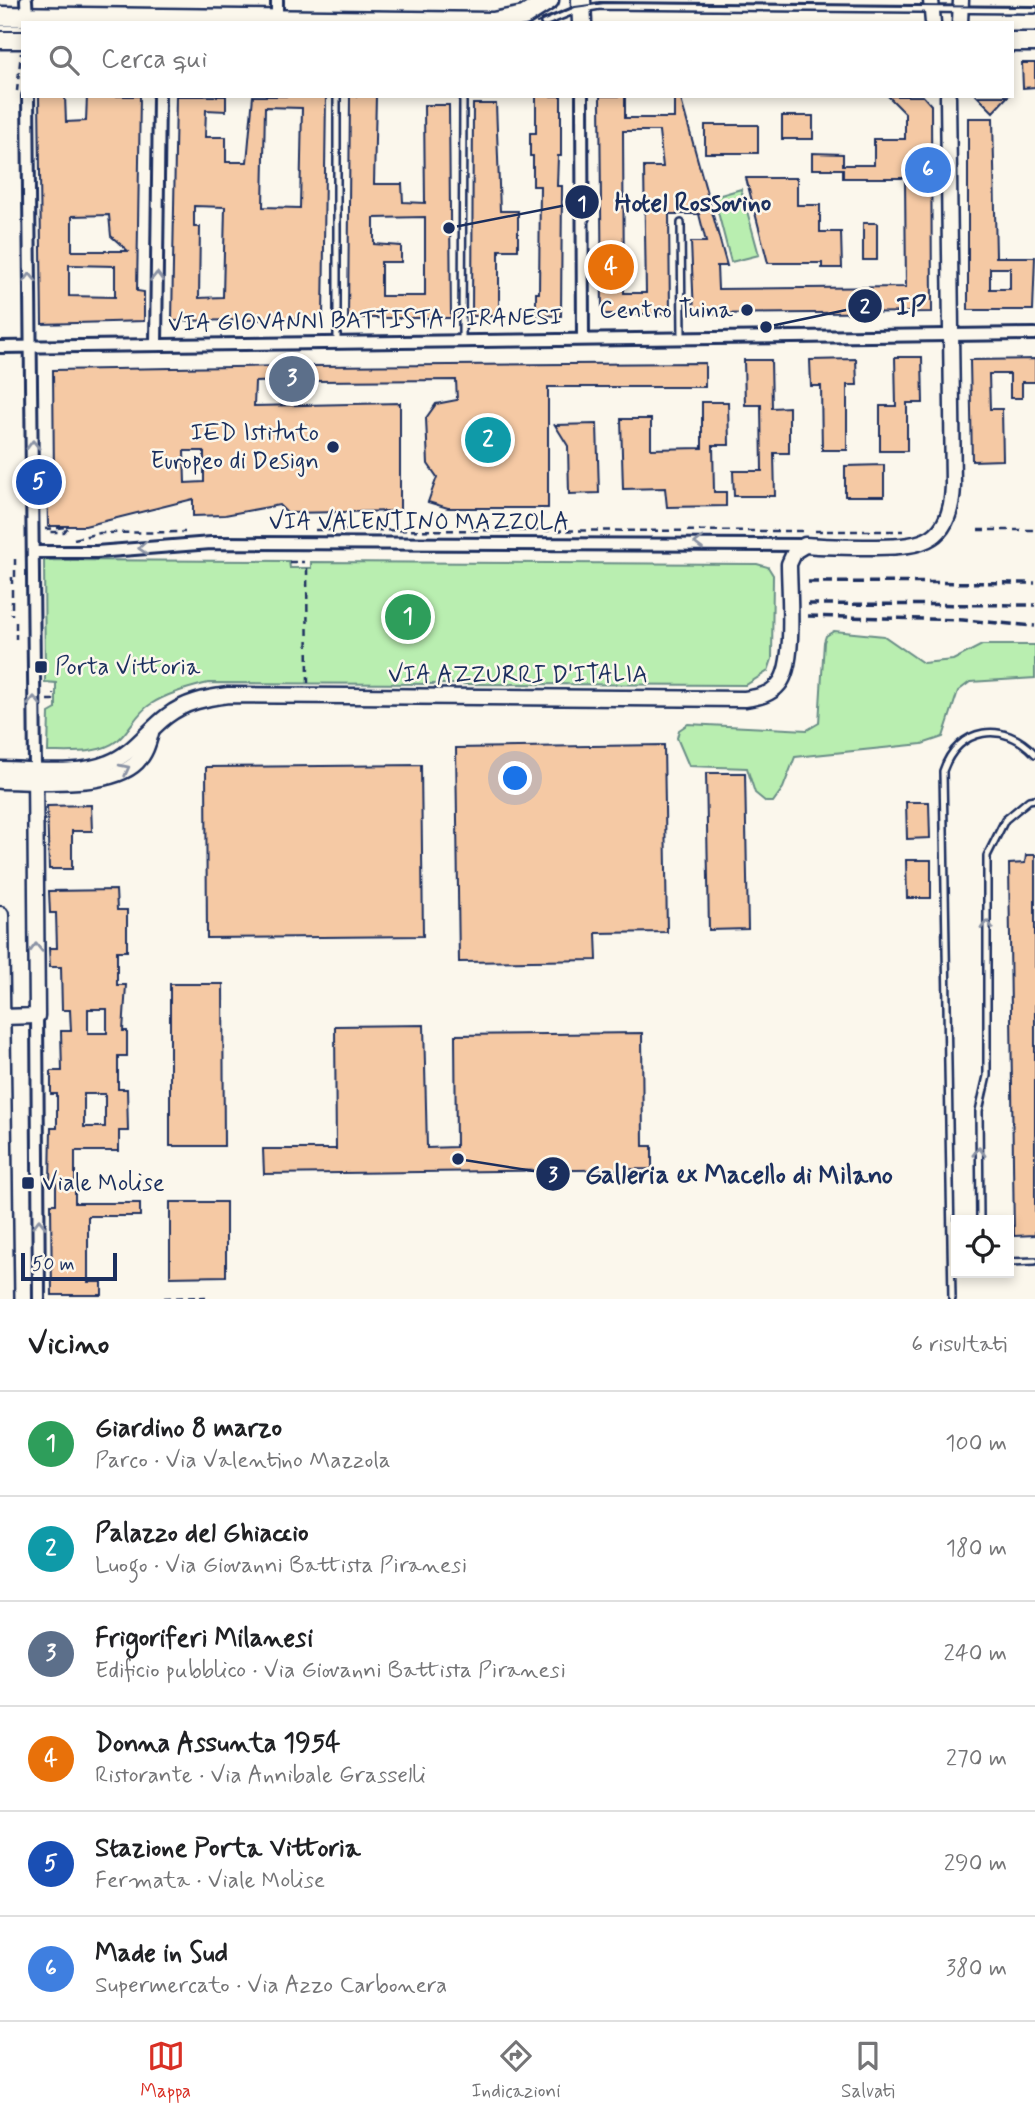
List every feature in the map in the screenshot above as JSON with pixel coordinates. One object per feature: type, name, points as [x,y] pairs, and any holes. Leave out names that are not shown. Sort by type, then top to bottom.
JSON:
[{"type":"main road","points":[[507,21],[524,16],[549,0]]},
{"type":"main road","points":[[0,16],[390,21]]},
{"type":"main road","points":[[0,39],[21,39]]},
{"type":"main road","points":[[1014,42],[1035,42]]},
{"type":"main road","points":[[0,915],[5,1299]]},
{"type":"street","points":[[277,0],[277,20]]},
{"type":"street","points":[[28,98],[39,1299]]},
{"type":"street","points":[[156,345],[159,98]]},
{"type":"street","points":[[582,98],[583,339]]},
{"type":"street","points":[[805,545],[918,545],[929,539],[946,522],[952,497],[948,98]]},
{"type":"street","name":"VIA GIOVANNI BATTISTA PIRANESI","points":[[0,347],[1035,334]]},
{"type":"street","name":"VIA VALENTINO MAZZOLA","points":[[34,552],[96,552],[211,543],[805,545]]},
{"type":"street","name":"VIA AZZURRI D'ITALIA","points":[[35,775],[101,778],[129,769],[146,750],[153,728],[167,716],[191,702],[228,695],[745,699],[763,696],[781,683],[786,673],[791,555],[805,545]]},
{"type":"street","points":[[789,578],[802,555],[832,547]]},
{"type":"street","points":[[0,769],[35,775]]},
{"type":"street","points":[[0,781],[35,775]]},
{"type":"street","points":[[1,1017],[37,1016]]},
{"type":"lane","points":[[550,21],[581,10],[620,6],[1035,10]]},
{"type":"lane","points":[[0,28],[26,17]]},
{"type":"lane","points":[[337,98],[337,342]]},
{"type":"lane","points":[[463,98],[463,341]]},
{"type":"lane","points":[[681,223],[682,338]]},
{"type":"lane","points":[[952,1299],[943,771],[949,753],[973,735],[1012,735],[1035,754]]},
{"type":"lane","points":[[980,1215],[979,1111],[987,1076],[987,856],[1005,820],[1022,804],[1035,799]]},
{"type":"lane","points":[[1014,1262],[1035,1261]]},
{"type":"path","points":[[43,530],[68,527],[64,532],[50,532]]},
{"type":"path","points":[[978,530],[1035,530]]},
{"type":"path","points":[[12,615],[15,559]]},
{"type":"path","points":[[289,562],[304,562]]},
{"type":"path","points":[[307,568],[308,684]]},
{"type":"path","points":[[16,622],[16,639]]},
{"type":"path","points":[[47,700],[53,700],[53,693]]},
{"type":"path","points":[[163,1298],[206,1297]]},
{"type":"green space","points":[[741,189],[759,255],[731,262],[714,197]]},
{"type":"green space","points":[[44,560],[289,561],[290,568],[311,568],[311,562],[757,564],[768,567],[773,575],[772,659],[768,671],[746,685],[208,683],[171,694],[151,704],[118,740],[110,745],[84,752],[48,752],[49,713],[56,709],[56,683],[45,682]]},
{"type":"green space","points":[[834,631],[884,636],[923,663],[953,660],[982,645],[1035,645],[1035,678],[970,682],[958,691],[943,737],[922,744],[795,757],[783,788],[773,802],[766,802],[755,793],[747,768],[689,766],[677,738],[679,730],[688,724],[807,730],[819,723],[824,642],[826,636]]},
{"type":"building","points":[[1022,63],[1035,63],[1035,87],[1023,88]]},
{"type":"building","points":[[39,98],[65,98],[66,122],[86,121],[87,98],[140,98],[137,291],[144,292],[144,321],[42,324]],"holes":[[[109,215],[111,236],[128,251],[72,251],[72,216]],[[69,265],[115,266],[115,297],[69,296]]]},
{"type":"building","points":[[176,98],[226,98],[226,111],[206,110],[205,137],[226,137],[226,162],[247,162],[253,98],[326,98],[323,319],[172,321]],"holes":[[[265,107],[302,108],[300,208],[263,207]],[[194,206],[225,207],[223,297],[199,298],[200,227],[194,227]]]},
{"type":"building","points":[[350,98],[376,98],[374,184],[402,184],[403,202],[425,203],[424,105],[449,105],[451,318],[348,318]],"holes":[[[425,217],[425,296],[381,296],[381,262],[401,262],[401,246],[374,244],[374,218]]]},
{"type":"building","points":[[536,98],[561,98],[561,156],[558,156],[557,186],[562,186],[561,316],[536,315],[536,293],[539,293],[540,186],[533,186],[530,133],[536,133]]},
{"type":"building","points":[[600,98],[625,98],[625,118],[674,118],[674,98],[681,98],[727,266],[717,266],[718,289],[906,287],[905,178],[843,178],[843,169],[812,169],[812,153],[843,154],[843,165],[874,165],[874,139],[905,139],[905,113],[890,98],[925,98],[931,105],[932,312],[694,314],[691,242],[706,242],[699,214],[669,214],[670,314],[602,314]],"holes":[[[623,131],[659,131],[663,167],[644,167],[646,293],[624,293]]]},
{"type":"building","points":[[979,98],[1006,98],[993,112]]},
{"type":"building","points":[[473,104],[496,104],[500,211],[518,211],[518,250],[499,250],[499,316],[472,316]]},
{"type":"building","points":[[782,116],[813,116],[813,139],[782,139]]},
{"type":"building","points":[[968,118],[993,118],[996,257],[1035,257],[1033,310],[968,310]],"holes":[[[990,268],[1010,268],[1010,289],[990,289]]]},
{"type":"building","points":[[705,125],[758,125],[758,153],[705,153]]},
{"type":"building","points":[[746,178],[797,178],[797,205],[820,205],[820,232],[841,232],[842,268],[822,268],[822,263],[768,263]]},
{"type":"building","points":[[863,223],[877,223],[877,260],[863,260]]},
{"type":"building","points":[[895,357],[922,357],[923,403],[907,403],[907,451],[880,451],[880,406],[896,406]]},
{"type":"building","points":[[856,359],[857,385],[847,385],[847,450],[822,450],[821,386],[811,386],[810,360]]},
{"type":"building","points":[[1035,359],[1035,382],[1022,382],[1022,398],[1010,398],[1010,374],[989,374],[990,409],[1002,409],[1003,460],[972,461],[970,360]]},
{"type":"building","points":[[744,360],[771,360],[772,408],[789,407],[789,453],[774,453],[775,496],[734,496],[733,471],[762,471],[761,405],[745,405]]},
{"type":"building","points":[[705,363],[705,387],[548,387],[548,508],[448,508],[428,502],[437,477],[428,464],[426,418],[436,404],[457,400],[456,380],[312,381],[312,366]]},
{"type":"building","points":[[288,366],[288,381],[255,382],[254,406],[400,403],[400,511],[287,513],[279,505],[225,515],[193,516],[193,499],[85,526],[48,526],[47,477],[54,477],[53,370]],"holes":[[[184,451],[204,451],[204,482],[185,483]]]},
{"type":"building","points":[[702,402],[728,402],[729,445],[713,445],[714,492],[726,492],[726,506],[667,507],[665,488],[623,489],[621,419],[651,419],[651,449],[702,448]]},
{"type":"building","points":[[597,424],[599,493],[569,494],[568,446],[555,425]]},
{"type":"building","points":[[884,465],[884,496],[845,496],[845,466]]},
{"type":"building","points":[[664,745],[667,932],[596,933],[597,960],[459,962],[456,748]]},
{"type":"building","points":[[421,765],[423,936],[207,938],[206,767]]},
{"type":"building","points":[[706,773],[745,773],[748,929],[709,930]]},
{"type":"building","points":[[906,802],[929,802],[930,838],[907,839]]},
{"type":"building","points":[[91,805],[92,831],[72,831],[72,869],[49,869],[47,806]]},
{"type":"building","points":[[1026,855],[1035,855],[1035,1235],[1014,1236],[1009,864],[1025,863]]},
{"type":"building","points":[[906,860],[931,860],[931,898],[907,898]]},
{"type":"building","points":[[116,890],[117,910],[127,910],[127,951],[117,951],[117,985],[126,985],[123,1031],[127,1031],[127,1056],[118,1056],[118,1089],[127,1089],[128,1131],[119,1131],[119,1151],[75,1151],[75,1203],[140,1203],[140,1216],[88,1216],[88,1282],[102,1282],[102,1295],[52,1295],[51,1204],[56,1204],[56,1183],[50,1183],[51,1128],[57,1128],[57,1094],[51,1094],[51,1071],[62,1071],[61,1031],[71,1031],[70,1010],[62,1010],[61,967],[50,967],[49,948],[57,948],[56,913],[50,913],[49,891]],"holes":[[[88,1009],[107,1009],[107,1033],[88,1033]],[[84,1094],[105,1094],[105,1127],[84,1127]]]},
{"type":"building","points":[[170,984],[223,984],[224,1146],[170,1146]]},
{"type":"building","points":[[424,1025],[427,1148],[456,1147],[455,1035],[642,1033],[643,1146],[652,1146],[652,1169],[264,1174],[263,1149],[336,1149],[335,1026]]},
{"type":"building","points":[[170,1202],[226,1202],[226,1276],[170,1277]]},
{"type":"tram line","points":[[542,21],[575,7],[605,3],[1035,7]]},
{"type":"tram line","points":[[0,31],[21,31]]},
{"type":"railway","points":[[808,582],[1035,583]]},
{"type":"railway","points":[[808,604],[1035,605]]},
{"type":"railway","points":[[808,616],[963,620],[1035,626]]},
{"type":"place","name":"Made in Sud","points":[[928,170]]},
{"type":"place","name":"Hotel Rossovino","points":[[449,228]]},
{"type":"place","name":"Donna Assunta 1954","points":[[611,267]]},
{"type":"place","name":"Centro Tuina","points":[[747,310]]},
{"type":"place","name":"IP","points":[[766,327]]},
{"type":"place","name":"Frigoriferi Milanesi","points":[[292,379]]},
{"type":"place","name":"Palazzo del Ghiaccio","points":[[488,440]]},
{"type":"place","name":"IED Istituto Europeo di Design","points":[[333,447]]},
{"type":"place","name":"Stazione Porta Vittoria","points":[[39,482]]},
{"type":"place","name":"Giardino 8 marzo","points":[[408,617]]},
{"type":"place","name":"Porta Vittoria","points":[[41,667]]},
{"type":"place","name":"Galleria ex Macello di Milano","points":[[458,1159]]},
{"type":"place","name":"Viale Molise","points":[[28,1183]]}]
